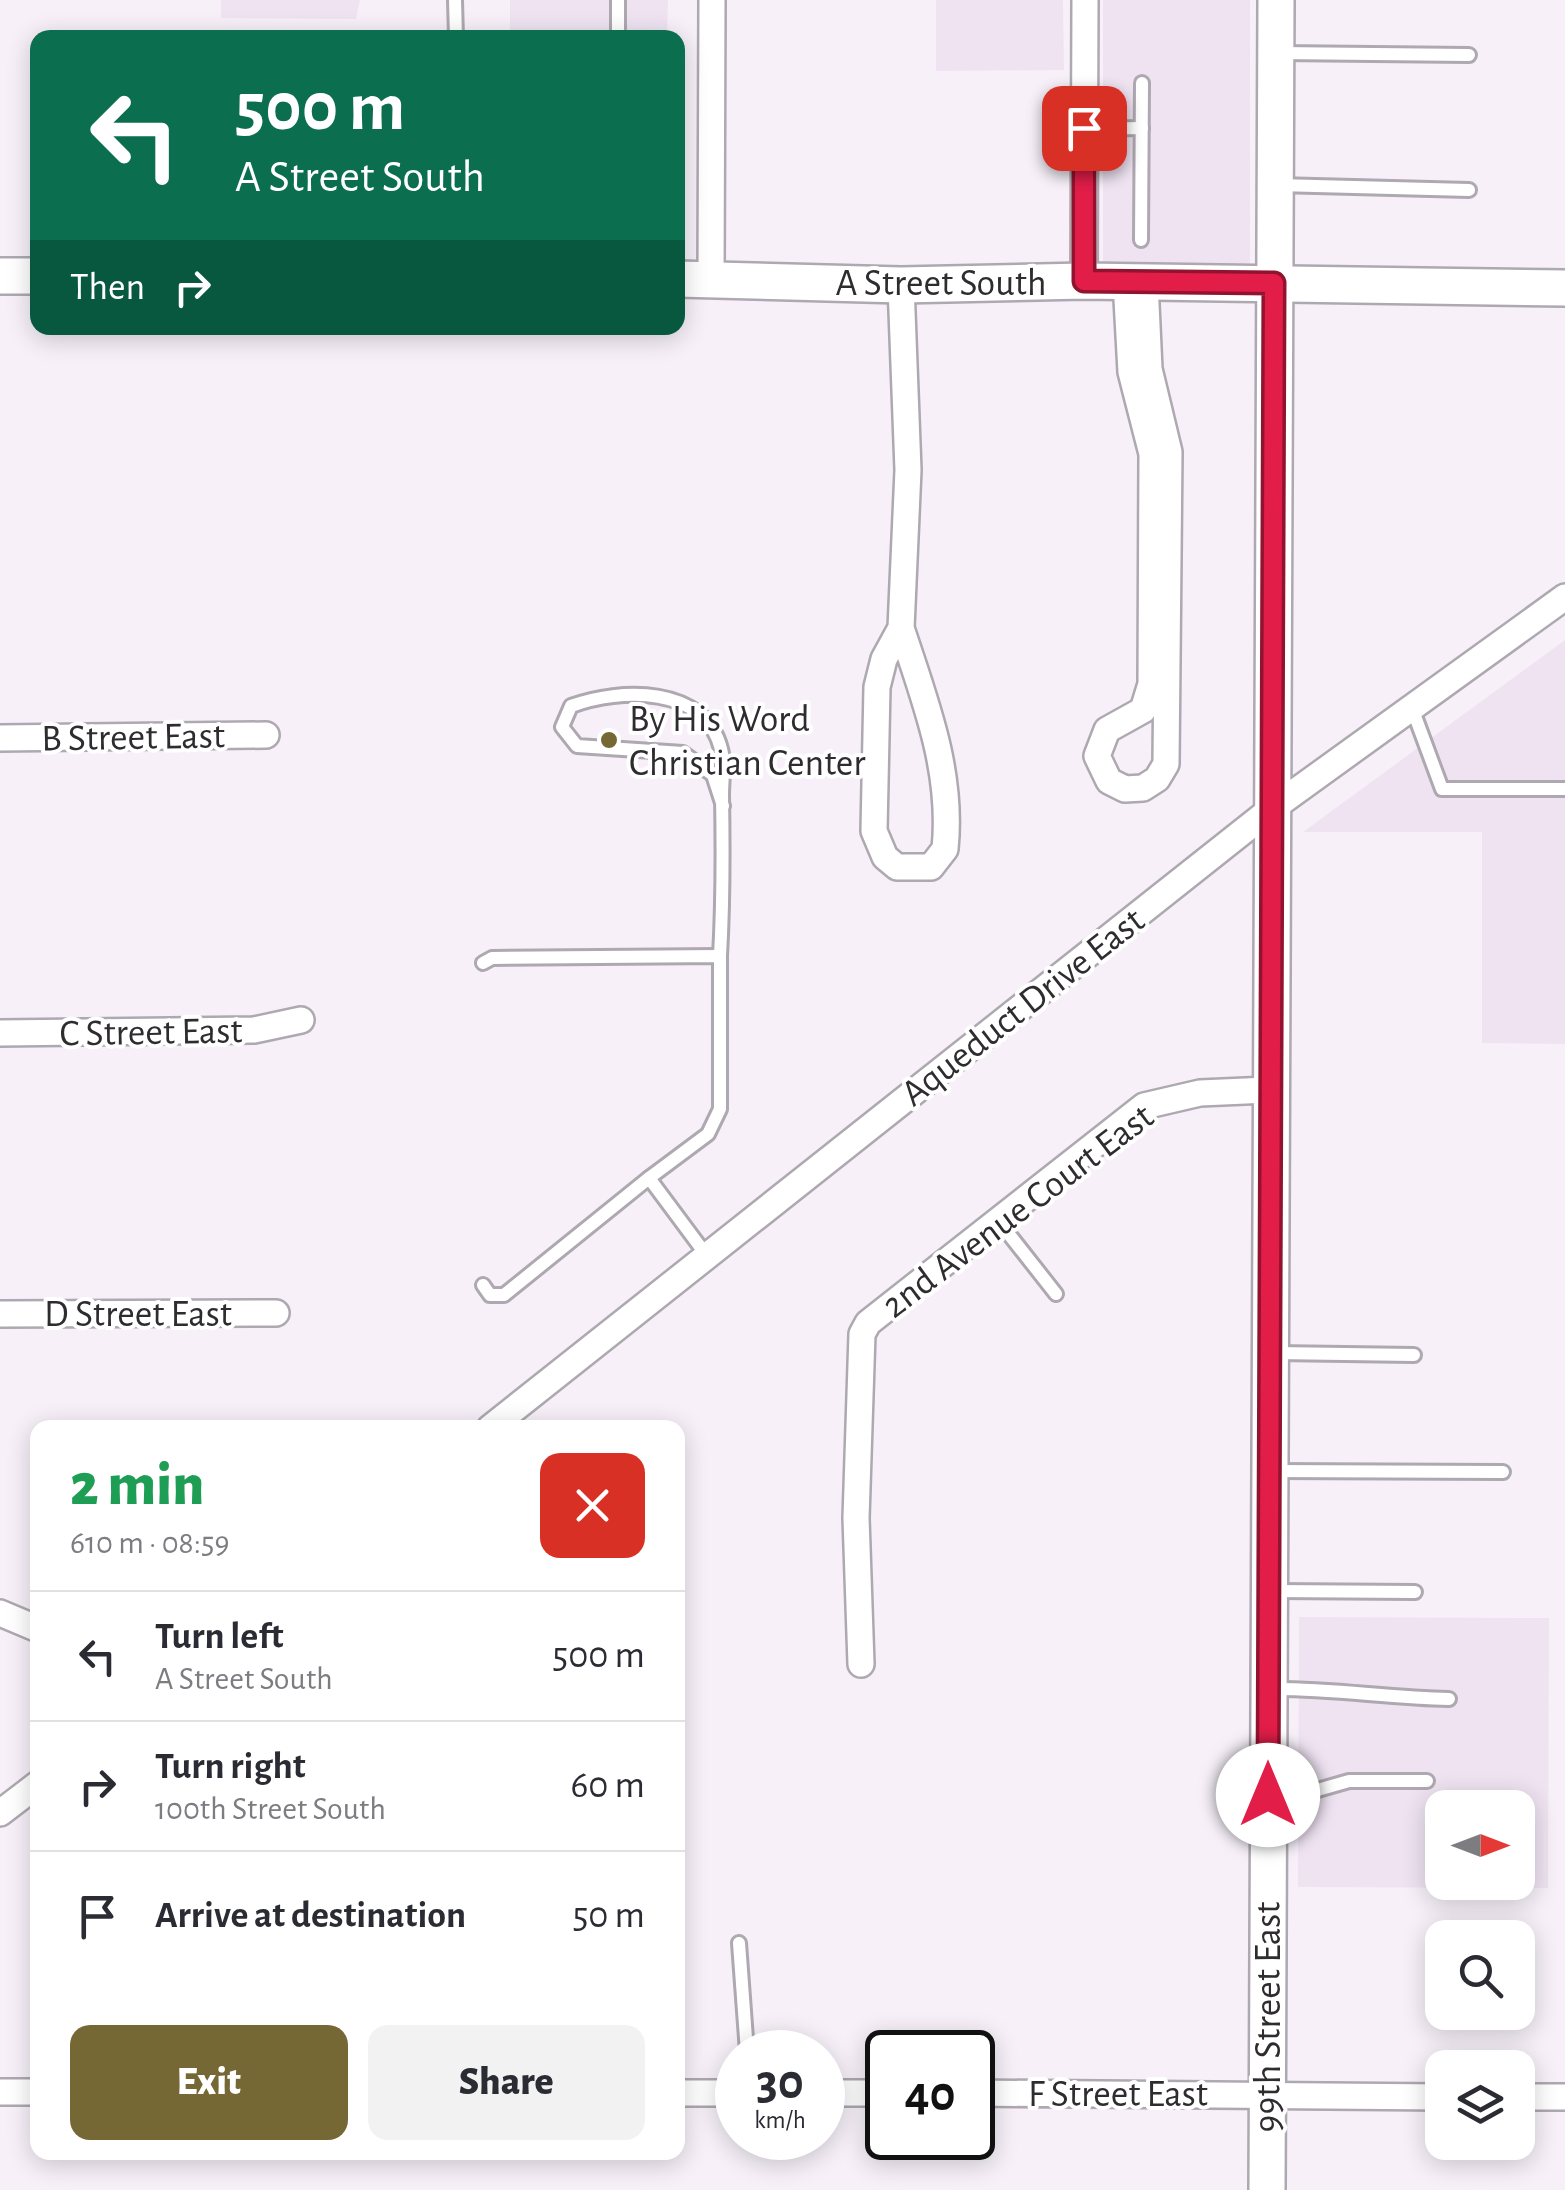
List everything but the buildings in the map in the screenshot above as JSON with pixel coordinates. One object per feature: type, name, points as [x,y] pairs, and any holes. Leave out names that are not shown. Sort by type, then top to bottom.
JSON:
[{"type":"street","points":[[694,278],[712,0]]},
{"type":"street","points":[[1084,281],[1085,0]]},
{"type":"street","name":"99th Street East","points":[[1267,2190],[1268,1090],[1276,0]]},
{"type":"street","points":[[0,276],[30,276]]},
{"type":"street","name":"A Street South","points":[[694,278],[901,284],[1136,281],[1565,288]]},
{"type":"street","points":[[1136,281],[1149,369],[1170,452],[1166,764],[1150,785],[1134,790],[1109,782],[1097,756],[1107,730],[1143,710],[1150,684],[1152,454],[1132,372],[1136,281]]},
{"type":"street","points":[[901,284],[908,470],[901,628],[936,732],[944,772],[945,849],[940,859],[921,870],[897,867],[884,858],[874,831],[877,686],[884,659],[901,628]]},
{"type":"street","name":"Aqueduct Drive East","points":[[500,1420],[1270,810],[1565,597]]},
{"type":"street","name":"B Street East","points":[[0,738],[266,735]]},
{"type":"street","name":"C Street East","points":[[0,1033],[254,1030],[302,1020]]},
{"type":"street","name":"2nd Avenue Court East","points":[[861,1664],[856,1518],[862,1334],[868,1323],[1144,1106],[1200,1093],[1268,1090]]},
{"type":"street","name":"D Street East","points":[[0,1314],[276,1313]]},
{"type":"street","points":[[0,1613],[30,1626]]},
{"type":"street","points":[[0,1813],[30,1790]]},
{"type":"street","points":[[0,2092],[30,2092]]},
{"type":"street","points":[[685,2093],[715,2093]]},
{"type":"street","name":"F Street East","points":[[995,2093],[1425,2097]]},
{"type":"street","points":[[1535,2097],[1565,2096]]},
{"type":"lane","points":[[455,0],[456,30]]},
{"type":"lane","points":[[618,0],[618,30]]},
{"type":"lane","points":[[1275,53],[1469,54]]},
{"type":"lane","points":[[1141,240],[1142,83]]},
{"type":"lane","points":[[1084,128],[1142,128]]},
{"type":"lane","points":[[1275,185],[1469,190]]},
{"type":"lane","points":[[484,1286],[490,1294],[504,1295],[708,1134],[720,1110],[723,806],[722,750],[708,720],[681,701],[641,695],[592,698],[571,706],[562,727],[577,746],[683,754],[713,775],[723,806]]},
{"type":"lane","points":[[1412,708],[1442,789],[1565,789]]},
{"type":"lane","points":[[484,963],[492,958],[720,956]]},
{"type":"lane","points":[[649,1178],[706,1256]]},
{"type":"lane","points":[[998,1220],[1056,1294]]},
{"type":"lane","points":[[1268,1353],[1414,1355]]},
{"type":"lane","points":[[1268,1471],[1503,1472]]},
{"type":"lane","points":[[1268,1590],[1415,1592]]},
{"type":"lane","points":[[1268,1689],[1356,1689],[1390,1698],[1448,1699]]},
{"type":"lane","points":[[1268,1795],[1300,1795],[1350,1781],[1427,1780]]},
{"type":"lane","points":[[739,1943],[745,2030]]},
{"type":"shaded area","points":[[221,0],[360,0],[356,19],[221,18]]},
{"type":"shaded area","points":[[510,0],[668,0],[667,30],[510,30]]},
{"type":"shaded area","points":[[936,0],[1063,0],[1064,70],[936,71]]},
{"type":"shaded area","points":[[1103,0],[1250,0],[1250,268],[1103,268]]},
{"type":"shaded area","points":[[1565,640],[1565,1044],[1482,1043],[1482,832],[1303,832]]},
{"type":"shaded area","points":[[1299,1617],[1549,1618],[1548,1888],[1535,1888],[1535,1790],[1425,1790],[1425,1888],[1298,1887]]},
{"type":"place","name":"By His Word Christian Center","points":[[609,740]]},
{"type":"route","points":[[1084,128],[1084,281],[1274,283],[1268,1795]]}]
